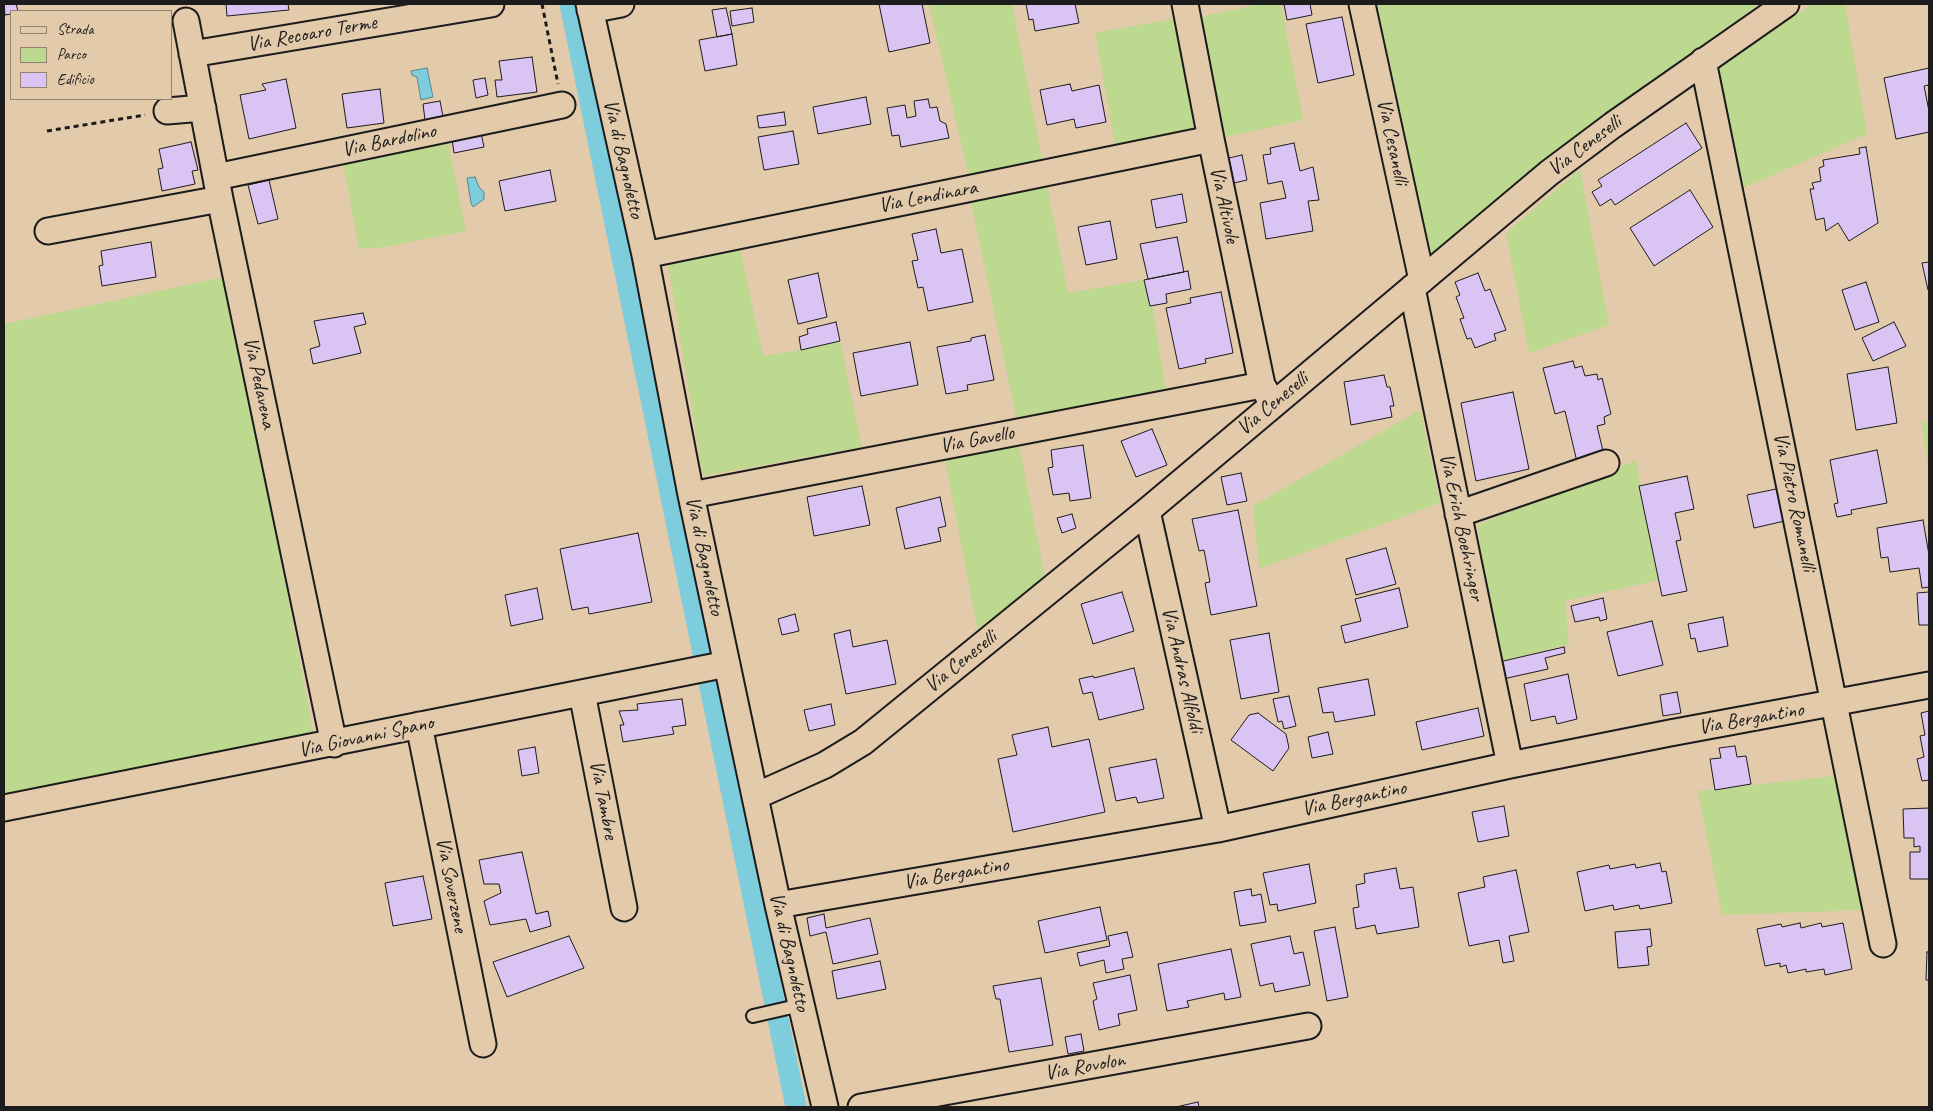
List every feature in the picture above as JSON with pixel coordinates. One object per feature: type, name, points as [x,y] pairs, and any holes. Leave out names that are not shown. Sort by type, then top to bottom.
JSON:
[{"type":"street","name":"Via Recoaro Terme","points":[[192,54],[491,4]]},
{"type":"street","points":[[590,7],[620,4]]},
{"type":"street","name":"Via Altivole","points":[[1185,4],[1211,139],[1267,394]]},
{"type":"street","name":"Via Cesanelli","points":[[1362,4],[1417,284]]},
{"type":"street","name":"Via Ceneselli","points":[[756,796],[825,765],[863,742],[1146,511],[1267,394],[1417,284],[1590,141],[1786,4]]},
{"type":"street","name":"Via di Bagnoletto","points":[[590,7],[645,254],[691,495],[712,667],[756,796],[778,905],[793,1006],[825,1107]]},
{"type":"street","name":"Via Pedavena","points":[[186,21],[218,188],[334,744]]},
{"type":"street","name":"Via Pietro Romanelli","points":[[1703,61],[1883,944]]},
{"type":"street","name":"Via Bardolino","points":[[48,231],[562,105]]},
{"type":"street","points":[[167,111],[203,108]]},
{"type":"street","name":"Via Lendinara","points":[[645,254],[1211,139]]},
{"type":"street","name":"Via Erich Boehringer","points":[[1417,284],[1458,514],[1510,765]]},
{"type":"street","name":"Via Gavello","points":[[691,495],[1267,394]]},
{"type":"street","points":[[1458,514],[1606,463]]},
{"type":"street","name":"Via Andras Alfoldi","points":[[1146,511],[1218,829]]},
{"type":"street","name":"Via Giovanni Spano","points":[[4,808],[334,744],[419,725],[712,667]]},
{"type":"street","name":"Via Bergantino","points":[[778,905],[1218,829],[1510,765],[1929,685]]},
{"type":"street","name":"Via Tambre","points":[[582,692],[624,908]]},
{"type":"street","name":"Via Soverzene","points":[[419,725],[483,1044]]},
{"type":"street","name":"Via Rovolon","points":[[861,1107],[1308,1026]]},
{"type":"lane","points":[[753,1016],[793,1006]]},
{"type":"path","points":[[542,4],[562,105]]},
{"type":"path","points":[[47,131],[167,111]]},
{"type":"green space","points":[[929,4],[1012,4],[1068,293],[1148,279],[1166,391],[1017,421],[971,202],[968,173]]},
{"type":"green space","points":[[1261,4],[1281,4],[1303,120],[1221,138],[1199,17]]},
{"type":"green space","points":[[1376,4],[1759,4],[1430,260]]},
{"type":"green space","points":[[1812,4],[1845,4],[1867,134],[1743,188],[1718,68]]},
{"type":"green space","points":[[1177,18],[1200,127],[1115,144],[1095,33]]},
{"type":"green space","points":[[447,137],[466,231],[386,247],[359,249],[342,157]]},
{"type":"green space","points":[[1580,169],[1609,325],[1529,353],[1506,233]]},
{"type":"green space","points":[[740,248],[763,356],[840,341],[862,447],[703,476],[668,265]]},
{"type":"green space","points":[[229,276],[313,732],[4,798],[4,324]]},
{"type":"green space","points":[[1420,410],[1440,503],[1259,569],[1253,506]]},
{"type":"green space","points":[[1929,421],[1929,478],[1922,422]]},
{"type":"green space","points":[[1018,439],[1045,578],[978,632],[945,460]]},
{"type":"green space","points":[[1636,460],[1659,580],[1565,601],[1569,644],[1499,662],[1477,525]]},
{"type":"green space","points":[[1834,776],[1862,910],[1722,915],[1698,791]]},
{"type":"water","points":[[427,68],[433,97],[421,100],[417,77],[412,75],[411,71]]},
{"type":"water","points":[[475,177],[479,187],[484,192],[484,199],[473,207],[467,178]]},
{"type":"building","points":[[4,4],[16,4],[18,10],[10,10],[10,14],[5,15]]},
{"type":"building","points":[[226,4],[288,4],[289,10],[227,16]]},
{"type":"building","points":[[879,4],[922,4],[930,43],[889,52]]},
{"type":"building","points":[[1026,4],[1075,4],[1079,23],[1035,31],[1033,19],[1029,20]]},
{"type":"building","points":[[1284,4],[1310,4],[1312,15],[1287,20]]},
{"type":"building","points":[[726,8],[732,34],[717,37],[712,10]]},
{"type":"building","points":[[752,8],[754,22],[732,26],[730,11]]},
{"type":"building","points":[[1342,17],[1354,75],[1318,83],[1306,24]]},
{"type":"building","points":[[732,34],[737,65],[705,71],[699,40]]},
{"type":"building","points":[[532,57],[537,92],[497,97],[495,80],[502,80],[499,61]]},
{"type":"building","points":[[1929,68],[1929,85],[1924,86],[1929,111],[1929,132],[1896,139],[1884,78]]},
{"type":"building","points":[[485,78],[488,95],[476,98],[473,80]]},
{"type":"building","points":[[286,79],[296,128],[249,139],[240,95],[266,90],[262,84]]},
{"type":"building","points":[[1070,84],[1072,91],[1099,85],[1106,122],[1076,128],[1074,119],[1047,125],[1040,90]]},
{"type":"building","points":[[380,89],[384,123],[347,128],[342,94]]},
{"type":"building","points":[[866,97],[871,124],[818,134],[813,107]]},
{"type":"building","points":[[928,99],[930,108],[937,107],[940,121],[946,124],[949,138],[901,147],[899,135],[892,136],[887,108],[905,105],[907,118],[916,116],[914,101]]},
{"type":"building","points":[[440,101],[443,117],[425,120],[423,104]]},
{"type":"building","points":[[784,112],[786,125],[759,128],[757,116]]},
{"type":"building","points":[[1686,123],[1702,148],[1615,205],[1611,199],[1600,206],[1592,192],[1602,186],[1598,180]]},
{"type":"building","points":[[793,131],[799,164],[764,170],[758,137]]},
{"type":"building","points":[[481,133],[484,147],[454,153],[452,139]]},
{"type":"building","points":[[191,142],[198,170],[192,171],[195,184],[162,191],[158,169],[163,168],[159,149]]},
{"type":"building","points":[[1294,143],[1300,171],[1313,167],[1319,200],[1308,201],[1313,231],[1266,239],[1260,203],[1286,198],[1282,181],[1268,184],[1263,155],[1271,154],[1270,148]]},
{"type":"building","points":[[1866,147],[1878,223],[1849,241],[1838,223],[1826,231],[1824,218],[1816,220],[1810,189],[1814,189],[1812,183],[1821,181],[1819,168],[1824,166],[1823,160],[1860,154],[1859,148]]},
{"type":"building","points":[[1242,155],[1247,180],[1234,183],[1229,158]]},
{"type":"building","points":[[550,170],[556,201],[505,211],[499,181]]},
{"type":"building","points":[[269,180],[278,219],[258,224],[248,185]]},
{"type":"building","points":[[1690,190],[1713,227],[1654,266],[1630,228]]},
{"type":"building","points":[[1182,194],[1187,222],[1156,228],[1151,200]]},
{"type":"building","points":[[1110,221],[1117,259],[1086,265],[1078,227]]},
{"type":"building","points":[[936,229],[941,253],[962,249],[973,302],[928,311],[923,287],[918,288],[912,261],[918,260],[912,234]]},
{"type":"building","points":[[1177,237],[1184,272],[1148,279],[1140,244]]},
{"type":"building","points":[[151,242],[156,277],[102,286],[99,266],[103,265],[101,251]]},
{"type":"building","points":[[1929,262],[1929,290],[1928,290],[1922,263]]},
{"type":"building","points":[[1188,271],[1191,289],[1166,294],[1167,303],[1150,306],[1144,280]]},
{"type":"building","points":[[818,273],[827,317],[798,324],[788,280]]},
{"type":"building","points":[[1478,273],[1485,291],[1490,289],[1506,330],[1494,334],[1496,340],[1475,348],[1471,338],[1467,339],[1460,319],[1464,318],[1456,297],[1460,295],[1455,282]]},
{"type":"building","points":[[1866,282],[1879,322],[1855,330],[1842,290]]},
{"type":"building","points":[[1221,292],[1233,353],[1205,359],[1206,363],[1179,369],[1166,308],[1191,303],[1190,298]]},
{"type":"building","points":[[363,313],[366,324],[354,327],[361,353],[313,364],[310,349],[320,346],[314,321]]},
{"type":"building","points":[[836,322],[840,341],[801,350],[799,337],[808,334],[807,329]]},
{"type":"building","points":[[1894,322],[1906,346],[1873,361],[1862,338]]},
{"type":"building","points":[[985,335],[994,380],[967,385],[968,390],[946,394],[937,347],[971,341],[971,338]]},
{"type":"building","points":[[910,342],[918,385],[861,396],[853,353]]},
{"type":"building","points":[[1573,361],[1575,368],[1582,366],[1585,376],[1597,374],[1598,380],[1602,378],[1611,414],[1604,417],[1605,424],[1597,426],[1604,455],[1577,462],[1565,411],[1555,414],[1543,368]]},
{"type":"building","points":[[1888,367],[1897,423],[1856,430],[1847,374]]},
{"type":"building","points":[[1384,375],[1387,387],[1390,387],[1394,406],[1390,406],[1392,417],[1351,425],[1344,382]]},
{"type":"building","points":[[1513,392],[1529,469],[1476,481],[1461,403]]},
{"type":"building","points":[[1152,429],[1167,465],[1136,477],[1121,441]]},
{"type":"building","points":[[1083,445],[1091,498],[1070,501],[1069,493],[1053,495],[1048,468],[1053,467],[1051,450]]},
{"type":"building","points":[[1877,450],[1887,503],[1851,510],[1852,514],[1837,517],[1834,504],[1838,503],[1830,460]]},
{"type":"building","points":[[1241,473],[1247,501],[1227,505],[1221,477]]},
{"type":"building","points":[[1687,476],[1694,509],[1675,513],[1681,540],[1676,541],[1687,591],[1662,596],[1639,486]]},
{"type":"building","points":[[862,486],[870,525],[814,536],[807,497]]},
{"type":"building","points":[[1781,488],[1789,520],[1754,528],[1747,495]]},
{"type":"building","points":[[940,497],[946,526],[938,528],[941,541],[905,549],[896,508]]},
{"type":"building","points":[[1238,510],[1257,606],[1211,615],[1205,583],[1210,582],[1204,550],[1199,551],[1192,519]]},
{"type":"building","points":[[1072,514],[1076,528],[1062,533],[1057,518]]},
{"type":"building","points":[[1923,520],[1929,555],[1929,587],[1922,588],[1919,568],[1890,572],[1888,557],[1881,558],[1877,528]]},
{"type":"building","points":[[638,533],[652,602],[589,614],[588,607],[572,610],[560,549]]},
{"type":"building","points":[[1386,548],[1396,584],[1356,595],[1346,559]]},
{"type":"building","points":[[537,588],[543,619],[511,626],[505,595]]},
{"type":"building","points":[[1399,588],[1408,627],[1345,643],[1341,626],[1361,621],[1355,599]]},
{"type":"building","points":[[1122,592],[1134,631],[1093,644],[1081,604]]},
{"type":"building","points":[[1929,592],[1929,625],[1919,625],[1917,593]]},
{"type":"building","points":[[1603,598],[1607,619],[1600,621],[1599,617],[1575,622],[1571,606]]},
{"type":"building","points":[[795,614],[799,631],[782,635],[778,619]]},
{"type":"building","points":[[1723,617],[1728,646],[1698,652],[1695,638],[1691,639],[1688,624]]},
{"type":"building","points":[[1652,621],[1663,665],[1618,676],[1607,632]]},
{"type":"building","points":[[850,630],[853,647],[887,640],[896,684],[846,694],[834,634]]},
{"type":"building","points":[[1269,633],[1279,692],[1241,699],[1230,640]]},
{"type":"building","points":[[1564,647],[1565,653],[1545,658],[1548,669],[1503,679],[1499,662]]},
{"type":"building","points":[[1134,668],[1144,709],[1099,720],[1092,692],[1083,694],[1079,679],[1093,676],[1094,678]]},
{"type":"building","points":[[1568,674],[1577,719],[1557,724],[1555,716],[1531,721],[1524,684]]},
{"type":"building","points":[[1368,679],[1375,715],[1335,722],[1333,712],[1323,713],[1318,688]]},
{"type":"building","points":[[1677,692],[1681,713],[1663,716],[1660,695]]},
{"type":"building","points":[[1289,696],[1296,726],[1284,729],[1282,721],[1278,722],[1273,699]]},
{"type":"building","points":[[682,699],[686,725],[672,727],[674,734],[623,742],[620,725],[624,725],[619,711],[638,710],[637,704]]},
{"type":"building","points":[[831,704],[835,725],[809,731],[804,710]]},
{"type":"building","points":[[1478,708],[1484,736],[1422,750],[1416,722]]},
{"type":"building","points":[[1929,711],[1929,780],[1922,781],[1917,759],[1924,757],[1920,736],[1925,735],[1921,713]]},
{"type":"building","points":[[1258,713],[1286,734],[1289,748],[1273,771],[1231,740],[1249,715]]},
{"type":"building","points":[[1048,727],[1052,747],[1089,739],[1105,812],[1013,832],[998,759],[1017,755],[1012,735]]},
{"type":"building","points":[[1328,732],[1333,754],[1312,758],[1308,737]]},
{"type":"building","points":[[1735,746],[1737,757],[1746,756],[1751,784],[1715,790],[1710,759],[1721,758],[1719,748]]},
{"type":"building","points":[[535,747],[539,773],[522,776],[518,750]]},
{"type":"building","points":[[1156,759],[1164,798],[1138,803],[1136,797],[1116,801],[1109,768]]},
{"type":"building","points":[[1504,806],[1509,836],[1478,842],[1472,812]]},
{"type":"building","points":[[1929,808],[1929,879],[1910,879],[1910,852],[1920,852],[1920,846],[1914,847],[1914,838],[1904,838],[1903,809]]},
{"type":"building","points":[[522,852],[536,914],[548,911],[551,926],[530,932],[526,919],[490,925],[484,901],[501,893],[499,884],[484,884],[479,860]]},
{"type":"building","points":[[1660,863],[1662,872],[1666,871],[1672,903],[1640,909],[1639,905],[1614,910],[1613,905],[1585,911],[1577,872],[1609,865],[1610,869],[1635,864],[1636,868]]},
{"type":"building","points":[[1309,864],[1316,903],[1278,911],[1277,904],[1270,905],[1263,873]]},
{"type":"building","points":[[1396,868],[1400,889],[1413,887],[1419,927],[1377,934],[1375,925],[1356,929],[1353,908],[1359,907],[1356,885],[1365,883],[1364,874]]},
{"type":"building","points":[[1516,870],[1529,932],[1509,936],[1514,961],[1503,963],[1499,940],[1469,946],[1458,893],[1485,887],[1483,877]]},
{"type":"building","points":[[423,876],[432,919],[393,926],[385,883]]},
{"type":"building","points":[[1251,889],[1252,896],[1261,894],[1266,922],[1240,926],[1234,892]]},
{"type":"building","points":[[1100,907],[1107,940],[1045,953],[1038,921]]},
{"type":"building","points":[[824,914],[826,928],[870,918],[878,954],[833,964],[826,932],[810,936],[807,918]]},
{"type":"building","points":[[1800,923],[1801,928],[1821,923],[1822,927],[1843,923],[1852,969],[1825,975],[1824,969],[1806,972],[1806,969],[1788,973],[1786,965],[1780,967],[1780,963],[1765,966],[1757,929],[1781,924],[1782,927]]},
{"type":"building","points":[[1335,927],[1348,997],[1327,1001],[1314,931]]},
{"type":"building","points":[[1650,929],[1652,946],[1647,947],[1649,965],[1618,968],[1615,932]]},
{"type":"building","points":[[1127,932],[1133,957],[1122,959],[1124,969],[1106,973],[1104,960],[1080,966],[1077,953],[1110,946],[1108,936]]},
{"type":"building","points":[[569,936],[584,968],[507,997],[493,962]]},
{"type":"building","points":[[1290,936],[1294,954],[1303,952],[1310,985],[1275,992],[1273,983],[1260,986],[1251,944]]},
{"type":"building","points":[[1231,949],[1241,997],[1225,1000],[1224,993],[1187,1001],[1189,1007],[1167,1011],[1158,964]]},
{"type":"building","points":[[1927,952],[1929,952],[1929,980],[1926,980]]},
{"type":"building","points":[[880,961],[886,989],[837,999],[832,971]]},
{"type":"building","points":[[1130,975],[1137,1010],[1118,1014],[1120,1025],[1099,1030],[1093,1001],[1097,999],[1093,983]]},
{"type":"building","points":[[1041,978],[1053,1045],[1009,1052],[1000,999],[996,999],[993,986]]},
{"type":"building","points":[[1081,1034],[1084,1051],[1068,1054],[1065,1037]]},
{"type":"building","points":[[1198,1102],[1199,1107],[1176,1107]]},
{"type":"waterway","points":[[570,4],[796,1107]]}]
